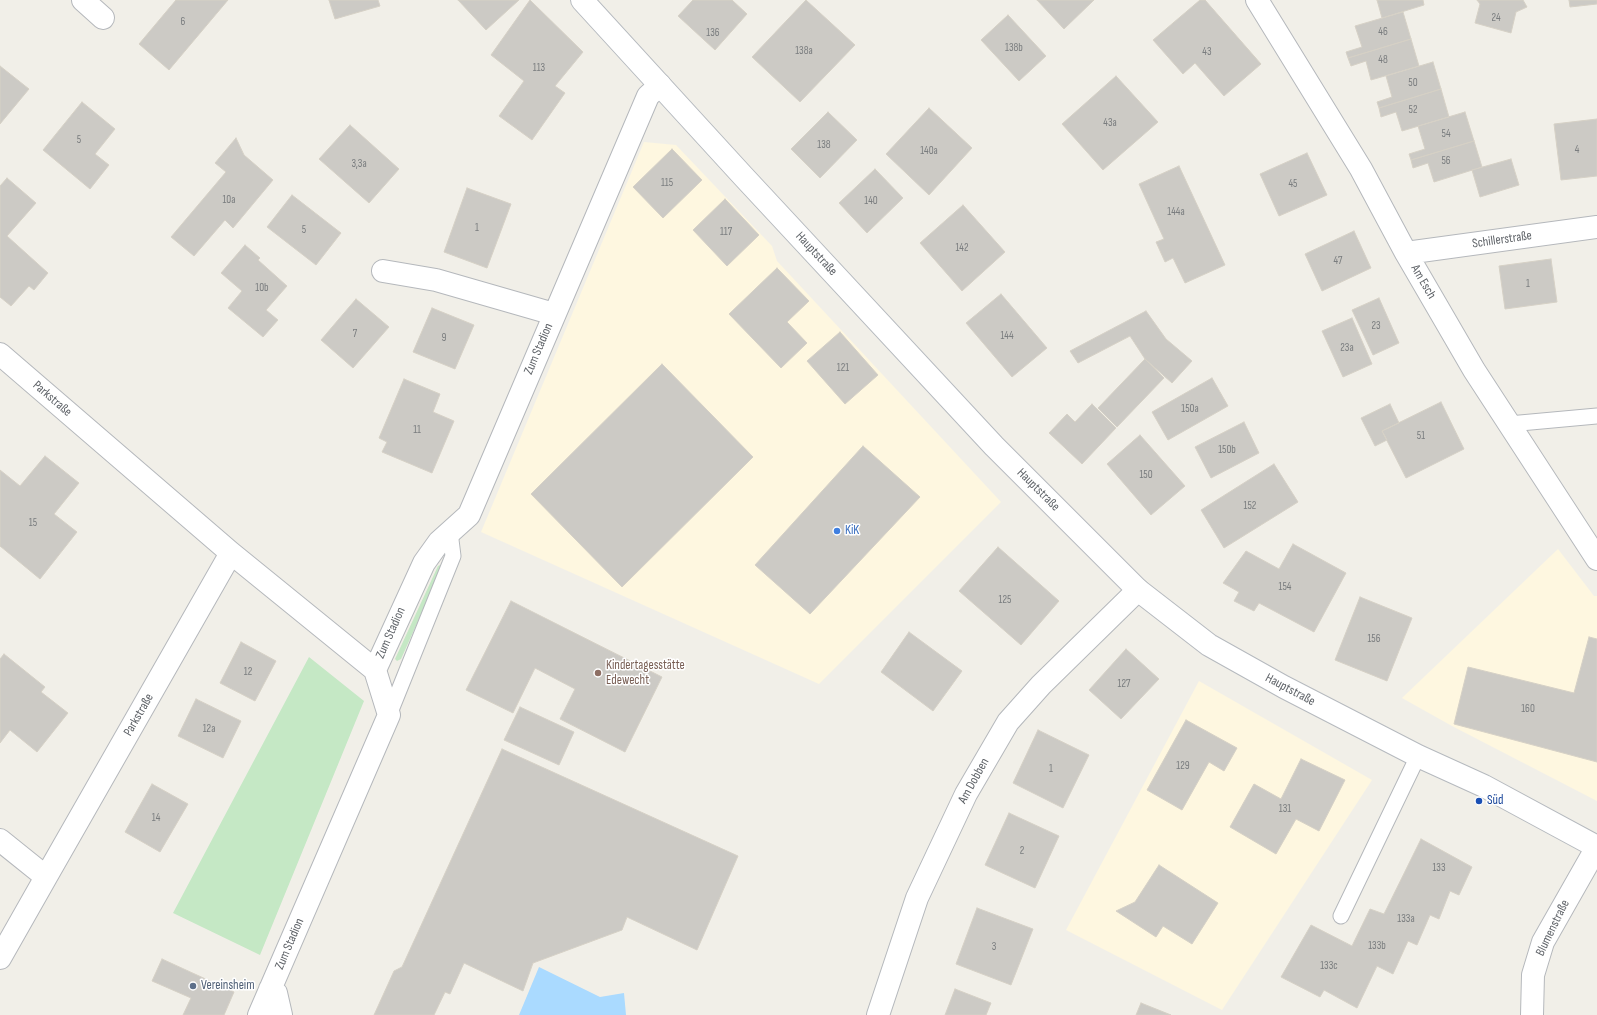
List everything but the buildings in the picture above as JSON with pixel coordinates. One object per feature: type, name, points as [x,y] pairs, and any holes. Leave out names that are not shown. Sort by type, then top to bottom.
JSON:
[{"type":"street","points":[[82,0],[103,18]]},
{"type":"street","name":"Hauptstraße","points":[[582,0],[994,446],[1138,590],[1209,645],[1284,687],[1418,756],[1484,786],[1597,847]]},
{"type":"street","name":"Am Esch","points":[[1257,0],[1360,170],[1474,370],[1597,559]]},
{"type":"street","name":"Zum Stadion","points":[[259,1015],[389,715],[376,670],[424,563],[440,542],[469,515],[648,96],[660,85]]},
{"type":"street","name":"Schillerstraße","points":[[1406,253],[1597,227]]},
{"type":"street","name":"Zum Stadion","points":[[383,271],[436,280],[554,314]]},
{"type":"street","name":"Parkstraße","points":[[0,354],[231,554],[376,670]]},
{"type":"street","name":"Parkstraße","points":[[0,958],[231,554]]},
{"type":"street","name":"Am Dobben","points":[[878,1015],[917,898],[966,794],[1008,722],[1040,685],[1138,590]]},
{"type":"street","points":[[0,840],[46,877]]},
{"type":"street","name":"Blumenstraße","points":[[1532,1015],[1532,975],[1543,942],[1597,847]]},
{"type":"street","points":[[270,989],[276,992],[282,1015]]},
{"type":"lane","points":[[1509,424],[1597,416]]},
{"type":"lane","points":[[389,715],[453,556],[450,532]]},
{"type":"lane","points":[[1341,916],[1418,756]]},
{"type":"shaded area","points":[[644,142],[676,145],[772,246],[777,261],[1001,502],[819,684],[481,532]]},
{"type":"shaded area","points":[[1558,549],[1594,596],[1597,596],[1597,801],[1452,726],[1402,698]]},
{"type":"shaded area","points":[[1199,681],[1372,780],[1222,1010],[1066,930]]},
{"type":"green space","points":[[444,563],[401,659],[397,661],[395,659],[438,566]]},
{"type":"green space","points":[[309,657],[364,701],[260,955],[173,913]]},
{"type":"water","points":[[539,967],[600,997],[624,993],[626,1015],[519,1015]]},
{"type":"place","name":"KiK","points":[[837,531]]},
{"type":"place","name":"Kindertagesstätte Edewecht","points":[[598,673]]},
{"type":"place","name":"Süd","points":[[1479,801]]},
{"type":"place","name":"Vereinsheim","points":[[193,986]]}]
